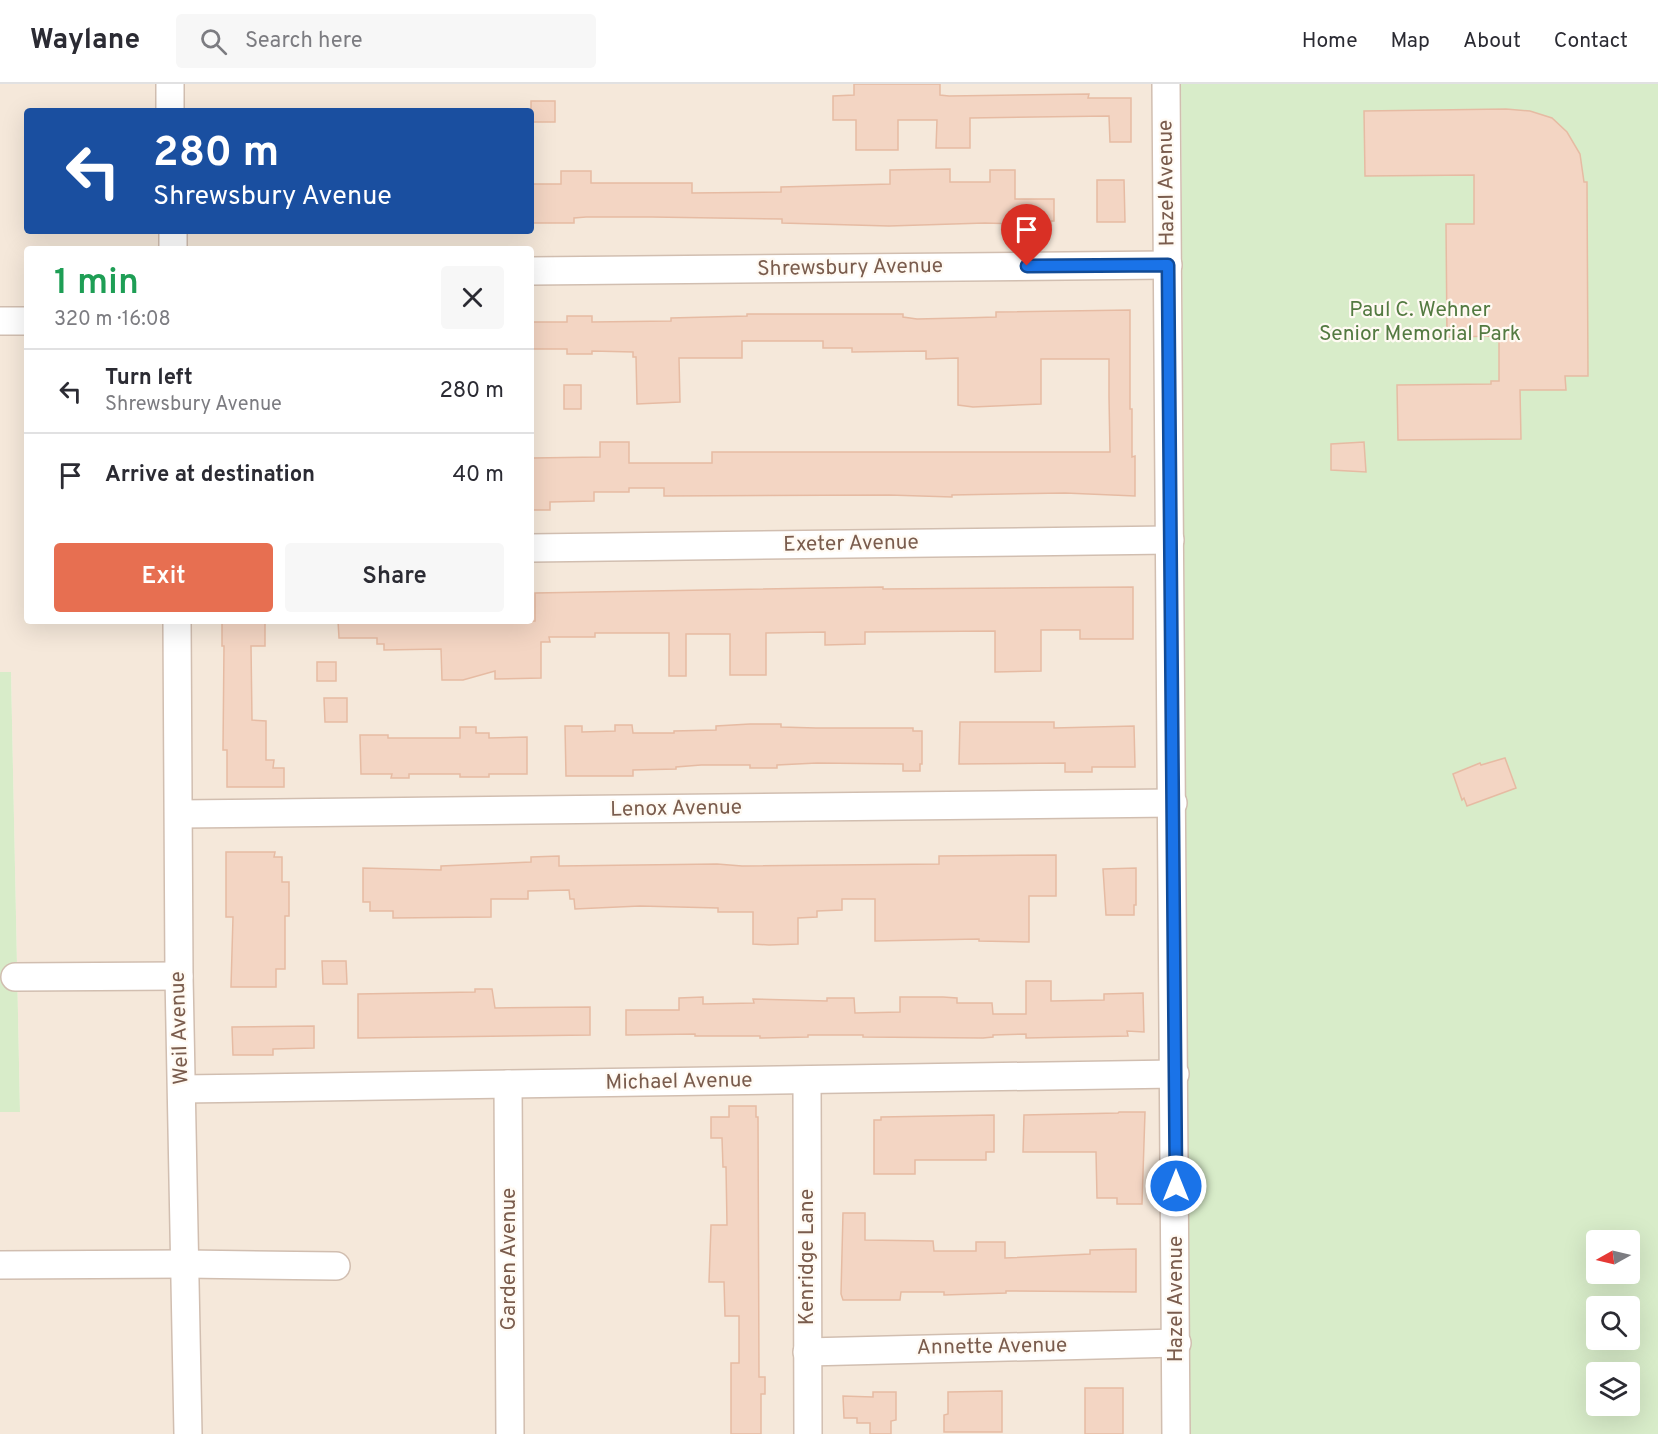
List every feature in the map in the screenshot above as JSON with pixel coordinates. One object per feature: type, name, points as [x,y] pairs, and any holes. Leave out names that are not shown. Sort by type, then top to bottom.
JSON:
[{"type":"street","points":[[170,84],[170,108]]},
{"type":"street","name":"Hazel Avenue","points":[[1166,84],[1176,1434]]},
{"type":"street","name":"Shrewsbury Avenue","points":[[534,271],[1168,265]]},
{"type":"street","points":[[0,321],[24,321]]},
{"type":"street","name":"Exeter Avenue","points":[[534,548],[1170,540]]},
{"type":"street","name":"Weil Avenue","points":[[177,624],[179,976],[188,1434]]},
{"type":"street","name":"Lenox Avenue","points":[[179,814],[1173,803]]},
{"type":"street","points":[[15,977],[179,976]]},
{"type":"street","name":"Michael Avenue","points":[[182,1089],[1175,1074]]},
{"type":"street","name":"Kenridge Lane","points":[[807,1080],[808,1434]]},
{"type":"street","name":"Garden Avenue","points":[[508,1084],[510,1434]]},
{"type":"street","points":[[0,1264],[336,1266]]},
{"type":"street","name":"Annette Avenue","points":[[807,1352],[1177,1343]]},
{"type":"shaded area","points":[[0,84],[1153,84],[1164,1434],[199,1434],[189,624],[534,624],[534,246],[24,246],[24,307],[0,308]]},
{"type":"shaded area","points":[[0,334],[24,334],[24,624],[163,624],[175,1434],[0,1434],[0,1112],[20,1111],[11,672],[0,672]]},
{"type":"green space","name":"Paul C. Wehner Senior Memorial Park","points":[[1181,84],[1658,84],[1658,1434],[1190,1434]]},
{"type":"green space","points":[[0,672],[11,672],[20,1112],[0,1112]]},
{"type":"building","points":[[854,84],[940,84],[940,95],[949,96],[1089,94],[1088,98],[1131,98],[1131,142],[1110,142],[1109,116],[970,118],[970,148],[936,148],[937,120],[898,120],[898,150],[856,150],[856,120],[833,120],[833,96],[854,95]]},
{"type":"building","points":[[531,101],[555,101],[555,122],[534,122],[534,108],[531,108]]},
{"type":"building","points":[[1506,109],[1530,111],[1552,118],[1567,132],[1580,154],[1584,182],[1587,182],[1588,376],[1565,376],[1566,390],[1520,390],[1521,439],[1398,440],[1397,385],[1491,384],[1491,381],[1499,381],[1499,336],[1447,337],[1446,224],[1474,224],[1474,175],[1365,176],[1364,111]]},
{"type":"building","points":[[950,169],[950,182],[990,182],[990,170],[1015,170],[1015,199],[1054,199],[1054,221],[1051,221],[1051,225],[985,223],[889,226],[782,223],[782,219],[586,217],[574,218],[574,223],[534,223],[534,184],[561,184],[561,171],[591,171],[591,183],[692,183],[692,193],[781,192],[781,187],[890,184],[890,170]]},
{"type":"building","points":[[1097,180],[1124,180],[1125,222],[1097,222]]},
{"type":"building","points":[[1130,310],[1130,409],[1132,409],[1132,457],[1135,456],[1135,496],[1065,493],[952,495],[952,497],[664,496],[664,488],[629,488],[629,492],[594,492],[594,501],[550,502],[550,510],[534,510],[534,458],[600,457],[600,442],[629,442],[629,463],[712,463],[712,452],[1110,452],[1109,359],[1041,359],[1041,404],[973,407],[958,405],[958,358],[926,359],[926,351],[852,352],[852,348],[823,348],[823,341],[742,341],[742,358],[679,358],[680,402],[637,404],[636,357],[633,357],[633,352],[592,351],[592,354],[567,354],[567,349],[534,349],[534,322],[567,322],[567,316],[592,316],[592,322],[671,321],[671,318],[747,316],[747,314],[903,314],[903,317],[917,319],[996,317],[996,312]]},
{"type":"building","points":[[564,385],[581,385],[581,409],[564,409]]},
{"type":"building","points":[[1364,442],[1366,472],[1331,470],[1331,444]]},
{"type":"building","points":[[883,587],[883,589],[1133,587],[1133,639],[1080,639],[1080,630],[1041,630],[1041,671],[995,672],[995,631],[865,632],[865,644],[825,645],[825,632],[766,633],[766,675],[730,675],[730,634],[686,634],[686,676],[669,676],[669,633],[595,633],[595,637],[549,637],[550,642],[541,642],[541,678],[495,679],[495,671],[463,680],[442,680],[441,649],[384,650],[384,644],[377,644],[377,638],[339,638],[338,624],[534,624],[535,593]]},
{"type":"building","points":[[222,624],[265,624],[265,646],[251,646],[252,720],[266,721],[266,760],[274,760],[273,768],[284,768],[284,787],[227,787],[227,750],[223,750],[224,646],[222,646]]},
{"type":"building","points":[[317,662],[336,662],[336,681],[317,681]]},
{"type":"building","points":[[324,698],[347,698],[347,722],[325,722]]},
{"type":"building","points":[[960,722],[1054,722],[1054,728],[1134,726],[1135,767],[1092,767],[1092,772],[1065,772],[1065,763],[959,764]]},
{"type":"building","points":[[781,724],[781,727],[816,728],[913,728],[913,731],[922,731],[922,764],[920,764],[920,771],[903,771],[903,764],[817,763],[777,765],[777,768],[750,768],[750,765],[701,765],[676,767],[676,769],[633,770],[633,776],[566,776],[565,726],[582,726],[582,732],[615,731],[615,725],[632,725],[633,733],[674,733],[674,731],[716,730],[716,726]]},
{"type":"building","points":[[460,727],[476,727],[476,733],[489,733],[489,738],[527,737],[527,774],[460,777],[460,774],[409,774],[409,778],[391,778],[392,774],[361,774],[360,735],[388,735],[388,738],[460,738]]},
{"type":"building","points":[[1505,758],[1516,788],[1467,806],[1464,798],[1462,800],[1453,774],[1480,763],[1481,765]]},
{"type":"building","points":[[226,852],[275,852],[274,857],[282,857],[282,882],[289,882],[289,916],[285,916],[285,969],[276,969],[276,987],[231,987],[233,917],[226,917]]},
{"type":"building","points":[[1056,855],[1056,896],[1029,896],[1029,942],[979,941],[979,939],[875,941],[875,899],[842,899],[842,910],[817,911],[817,917],[798,918],[798,944],[769,945],[753,944],[753,912],[718,912],[718,908],[640,906],[575,909],[574,899],[570,899],[569,890],[528,891],[528,899],[491,899],[491,917],[393,918],[393,911],[370,911],[370,902],[363,902],[363,868],[441,870],[441,866],[531,862],[531,857],[559,856],[559,866],[717,864],[742,866],[939,864],[939,856]]},
{"type":"building","points":[[1136,868],[1134,915],[1106,915],[1103,869]]},
{"type":"building","points":[[322,961],[346,961],[347,984],[323,984]]},
{"type":"building","points":[[1026,981],[1051,981],[1051,1001],[1104,1000],[1104,994],[1143,993],[1144,1032],[1127,1031],[1128,1036],[1026,1038],[1026,1034],[993,1035],[993,1037],[983,1038],[863,1037],[863,1035],[760,1038],[760,1036],[695,1036],[695,1034],[626,1035],[626,1010],[679,1010],[679,998],[703,997],[703,1004],[754,1003],[753,999],[827,1001],[827,998],[854,998],[855,1013],[900,1012],[900,997],[943,997],[957,998],[957,1003],[992,1003],[993,1014],[1026,1014]]},
{"type":"building","points":[[475,989],[492,989],[495,1008],[590,1007],[590,1035],[358,1038],[358,994],[475,992]]},
{"type":"building","points":[[314,1026],[314,1048],[273,1049],[273,1055],[233,1055],[232,1027]]},
{"type":"building","points":[[729,1106],[756,1106],[756,1117],[758,1117],[759,1377],[765,1377],[765,1394],[761,1394],[761,1434],[731,1434],[731,1363],[739,1363],[739,1316],[725,1316],[724,1282],[709,1282],[711,1225],[727,1225],[726,1167],[723,1167],[722,1138],[711,1138],[711,1117],[729,1117]]},
{"type":"building","points":[[1145,1112],[1142,1204],[1117,1204],[1117,1198],[1097,1198],[1096,1152],[1023,1152],[1024,1115]]},
{"type":"building","points":[[994,1115],[994,1152],[986,1152],[986,1160],[915,1160],[915,1174],[874,1174],[874,1120],[881,1120],[881,1117]]},
{"type":"building","points":[[843,1213],[865,1213],[865,1240],[933,1241],[934,1251],[976,1251],[976,1242],[1005,1242],[1005,1258],[1090,1254],[1090,1250],[1136,1249],[1136,1292],[1006,1291],[1006,1293],[944,1295],[944,1292],[901,1292],[900,1300],[843,1300],[841,1294]]},
{"type":"building","points":[[1085,1388],[1123,1388],[1123,1434],[1085,1434]]},
{"type":"building","points":[[1002,1391],[1002,1432],[944,1432],[944,1415],[948,1414],[948,1392]]},
{"type":"building","points":[[873,1392],[896,1392],[896,1420],[891,1421],[891,1434],[870,1434],[870,1423],[857,1423],[857,1418],[844,1418],[843,1396],[873,1397]]},
{"type":"route","points":[[1027,266],[1168,265],[1176,1186]]}]
